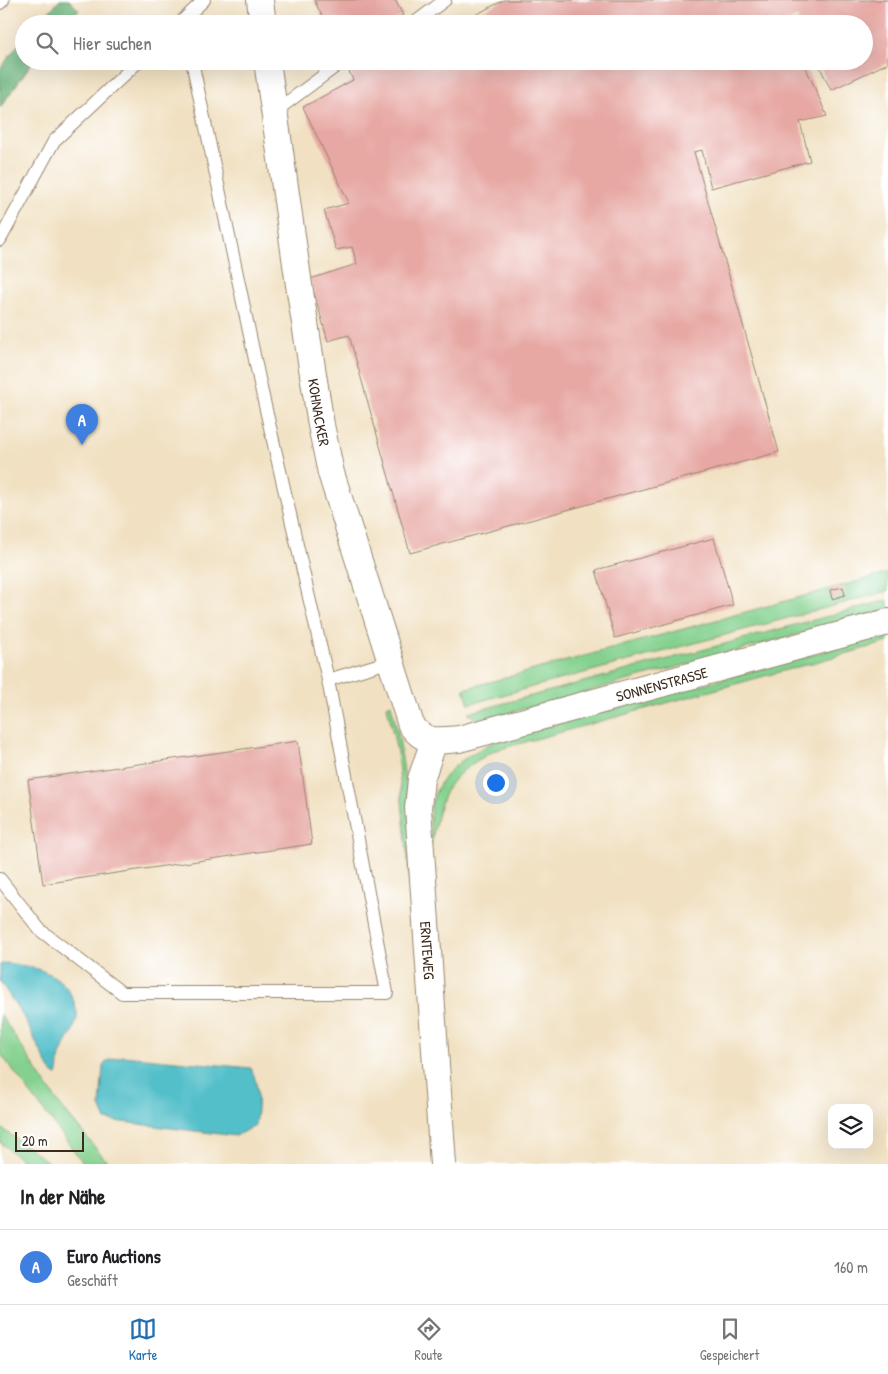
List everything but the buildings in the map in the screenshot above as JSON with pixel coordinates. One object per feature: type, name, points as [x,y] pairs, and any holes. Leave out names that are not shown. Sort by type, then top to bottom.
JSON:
[{"type":"street","points":[[260,0],[262,15]]},
{"type":"street","name":"KOHNACKER","points":[[268,70],[315,387],[329,463],[411,725],[420,736],[434,741]]},
{"type":"street","name":"SONNENSTRASSE","points":[[434,741],[459,740],[888,622]]},
{"type":"street","name":"ERNTEWEG","points":[[434,741],[421,779],[418,808],[443,1164]]},
{"type":"lane","points":[[0,3],[3,0]]},
{"type":"lane","points":[[189,15],[204,0]]},
{"type":"lane","points":[[425,15],[445,0]]},
{"type":"lane","points":[[0,240],[54,141],[129,70]]},
{"type":"lane","points":[[0,879],[40,930],[122,993],[387,993],[328,680],[261,388],[194,70]]},
{"type":"lane","points":[[273,113],[331,70]]},
{"type":"lane","points":[[328,680],[391,661]]},
{"type":"green space","points":[[60,0],[69,0],[79,10],[75,15],[46,15]]},
{"type":"green space","points":[[15,49],[15,70],[27,70],[0,108],[0,69]]},
{"type":"green space","points":[[888,573],[888,591],[469,704],[464,689]]},
{"type":"green space","points":[[888,600],[888,610],[479,721],[468,713]]},
{"type":"green space","points":[[888,634],[888,642],[496,750],[466,768],[449,787],[443,798],[431,845],[431,806],[440,783],[465,758],[496,741]]},
{"type":"green space","points":[[391,704],[399,738],[410,813],[412,901],[397,752],[387,706]]},
{"type":"green space","points":[[0,1014],[59,1104],[109,1164],[84,1164],[0,1053]]},
{"type":"green space","points":[[0,1127],[51,1164],[26,1164],[0,1142]]},
{"type":"water","points":[[5,963],[26,966],[55,977],[63,984],[74,1002],[77,1017],[60,1056],[57,1075],[53,1074],[49,1068],[24,1018],[0,981],[0,965]]},
{"type":"water","points":[[123,1056],[251,1068],[257,1089],[255,1125],[236,1136],[106,1120],[100,1106],[103,1066],[107,1061]]},
{"type":"place","name":"Euro Auctions","points":[[82,445]]}]
